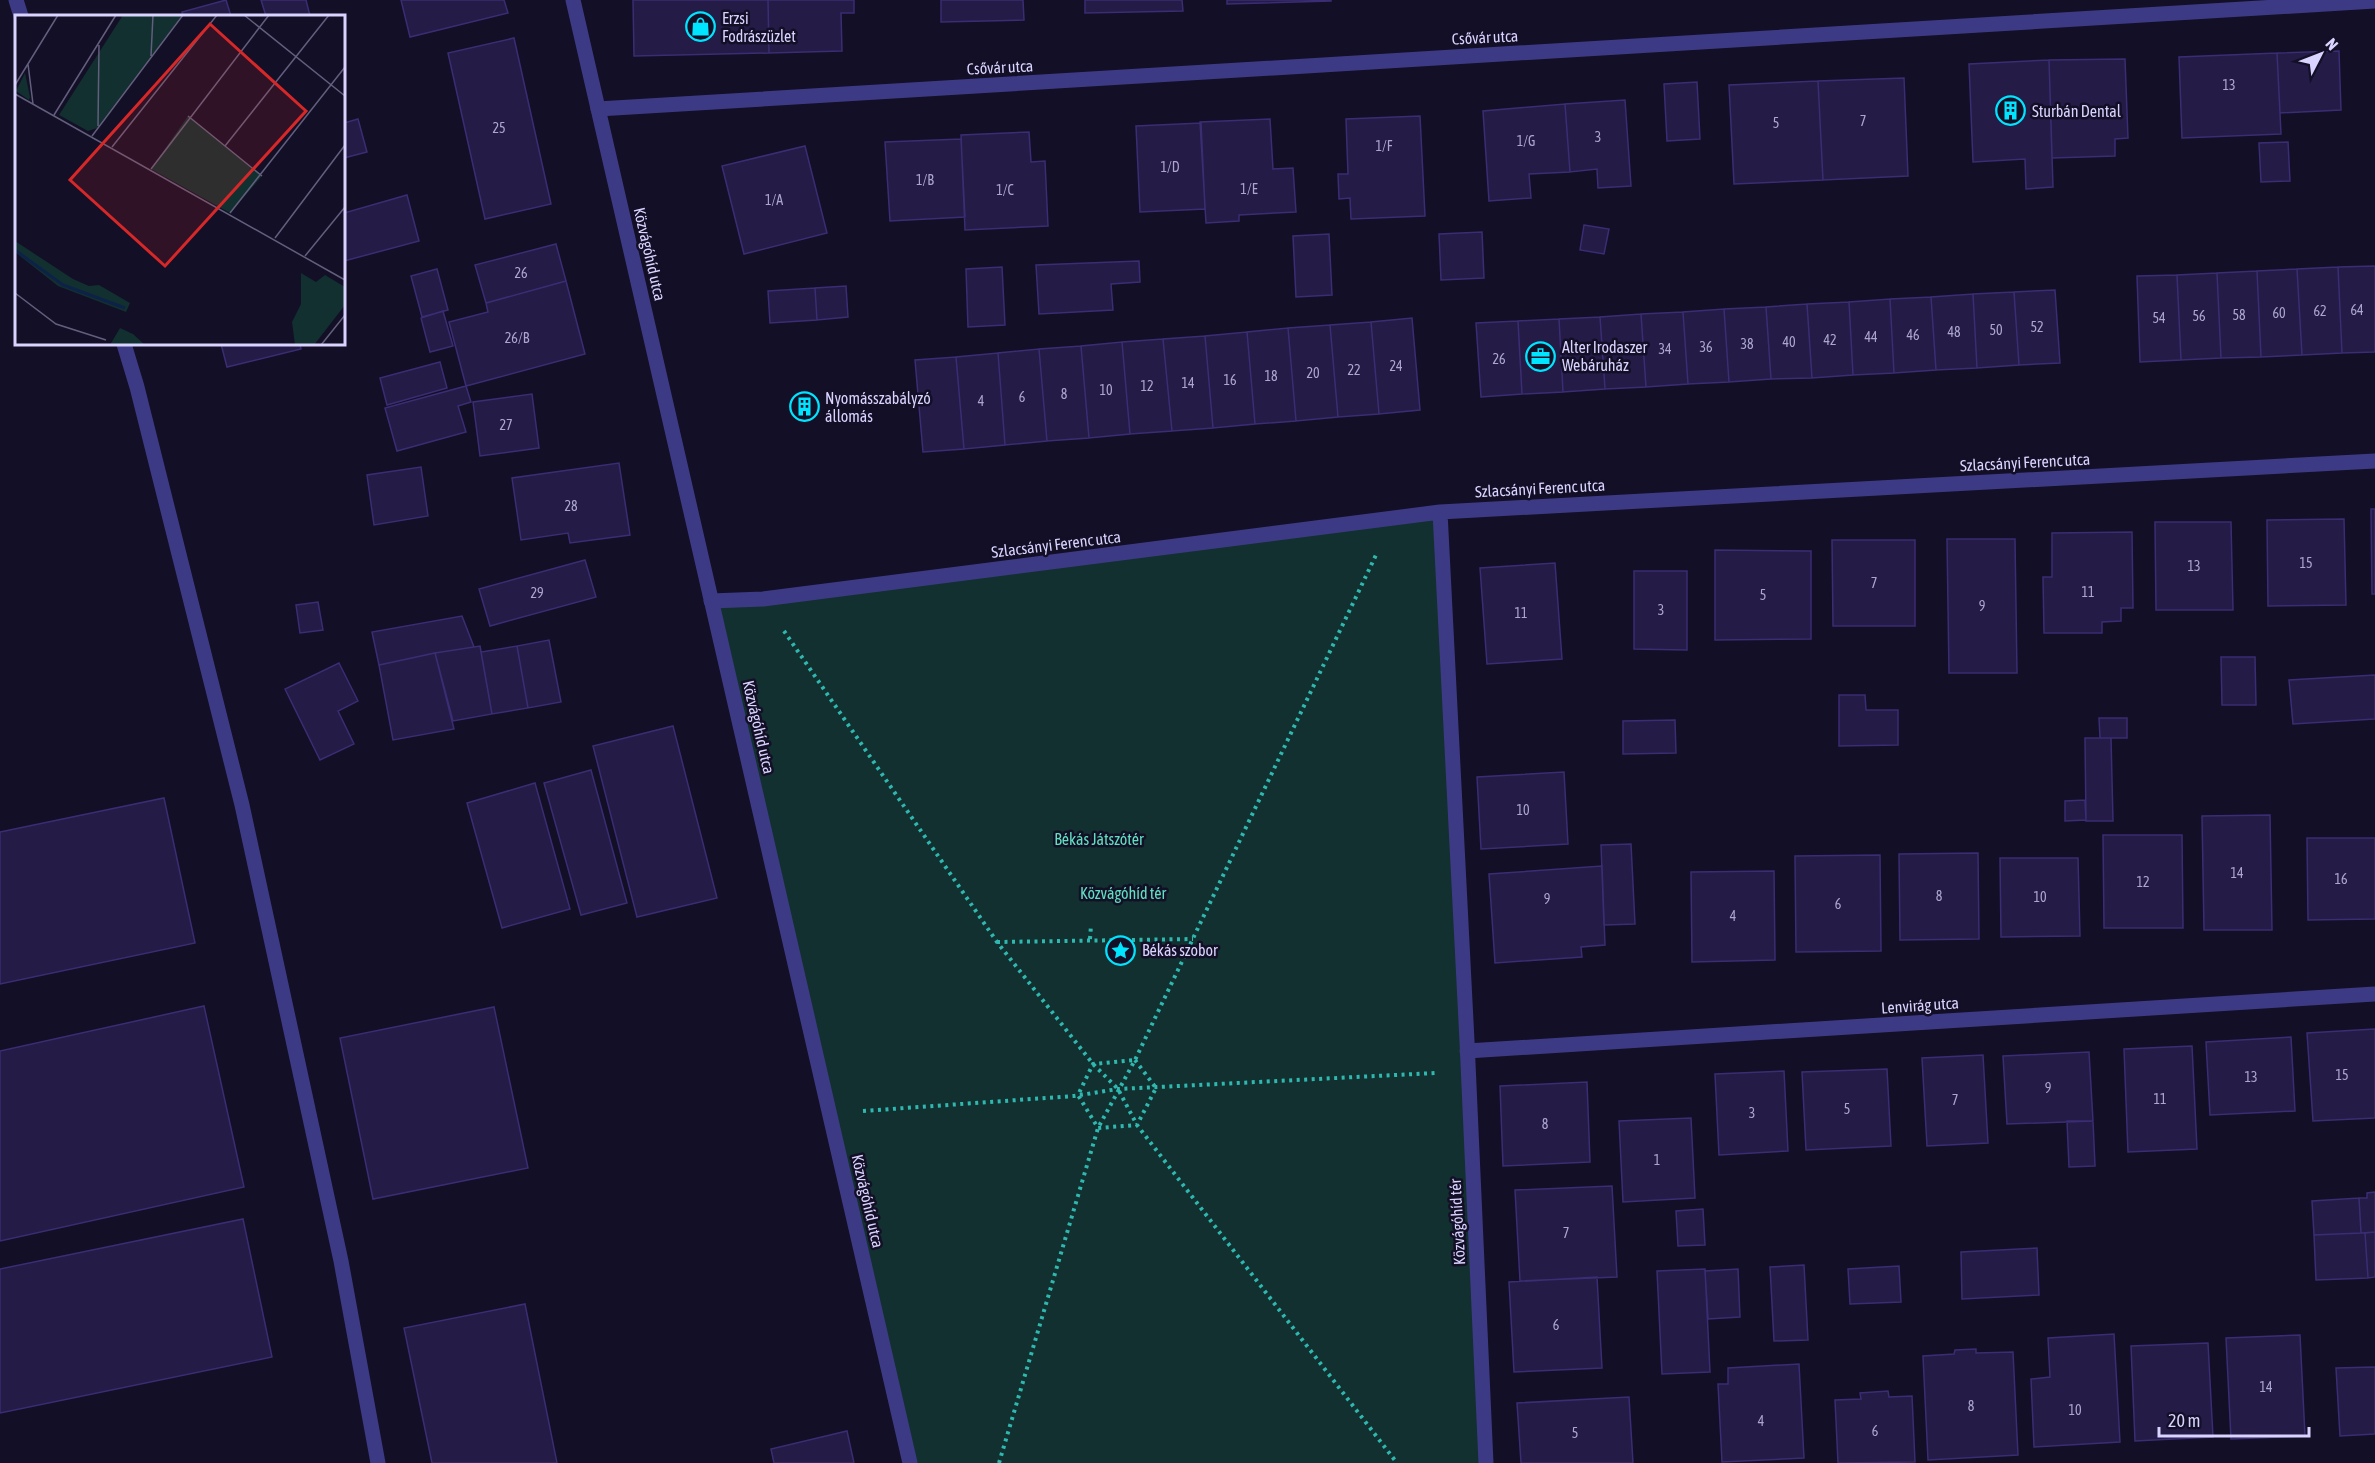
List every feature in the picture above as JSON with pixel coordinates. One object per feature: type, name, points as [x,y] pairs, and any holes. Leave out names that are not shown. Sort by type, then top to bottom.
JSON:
[{"type":"street","points":[[16,0],[21,15]]},
{"type":"street","name":"Közvágóhíd utca","points":[[573,0],[910,1463]]},
{"type":"street","name":"Csővár utca","points":[[598,109],[2375,1]]},
{"type":"street","points":[[124,345],[137,387],[242,805],[341,1261],[378,1463]]},
{"type":"street","name":"Szlacsányi Ferenc utca","points":[[711,601],[763,599],[1440,512],[2375,460]]},
{"type":"street","name":"Közvágóhíd tér","points":[[1440,512],[1469,1071],[1486,1463]]},
{"type":"street","name":"Lenvirág utca","points":[[1467,1051],[2375,994]]},
{"type":"path","points":[[999,1463],[1098,1128],[1135,1060],[1393,519]]},
{"type":"path","points":[[763,599],[997,942],[1093,1064],[1118,1089],[1137,1125],[1397,1463]]},
{"type":"path","points":[[1090,939],[1091,925]]},
{"type":"path","points":[[997,942],[1193,939]]},
{"type":"path","points":[[1093,1064],[1135,1060]]},
{"type":"path","points":[[1135,1060],[1156,1088]]},
{"type":"path","points":[[1078,1095],[1093,1064]]},
{"type":"path","points":[[830,1114],[1078,1095],[1118,1089],[1469,1071]]},
{"type":"path","points":[[1137,1125],[1156,1088]]},
{"type":"path","points":[[1078,1095],[1098,1128]]},
{"type":"path","points":[[1098,1128],[1137,1125]]},
{"type":"green space","name":"Közvágóhíd tér","points":[[1440,512],[1486,1463],[910,1463],[711,601]]},
{"type":"building","points":[[226,0],[231,15],[183,15],[182,12]]},
{"type":"building","points":[[261,0],[306,0],[310,15],[266,15]]},
{"type":"building","points":[[401,0],[504,0],[508,13],[410,37]]},
{"type":"building","name":"Erzsi Fodrászüzlet","points":[[633,0],[768,0],[769,53],[634,56]]},
{"type":"building","points":[[768,0],[854,0],[854,13],[841,13],[842,51],[769,53]]},
{"type":"building","points":[[941,0],[1023,0],[1024,20],[941,22]]},
{"type":"building","points":[[1085,0],[1182,0],[1183,11],[1085,13]]},
{"type":"building","points":[[1227,0],[1331,0],[1331,1],[1227,4]]},
{"type":"building","points":[[514,38],[551,204],[485,219],[448,53]]},
{"type":"building","points":[[2339,51],[2341,110],[2280,113],[2277,53]]},
{"type":"building","points":[[2277,53],[2281,134],[2182,138],[2179,57]]},
{"type":"building","points":[[2125,59],[2128,138],[2115,139],[2115,156],[2052,158],[2049,60]]},
{"type":"building","name":"Sturbán Dental","points":[[2049,60],[2053,187],[2026,189],[2025,159],[1973,162],[1969,64]]},
{"type":"building","points":[[1904,78],[1908,176],[1823,180],[1818,81]]},
{"type":"building","points":[[1818,81],[1823,180],[1734,184],[1729,85]]},
{"type":"building","points":[[1697,82],[1700,139],[1667,141],[1664,84]]},
{"type":"building","points":[[1625,100],[1631,186],[1598,188],[1597,169],[1570,172],[1565,104]]},
{"type":"building","points":[[1565,104],[1570,172],[1529,174],[1531,198],[1489,201],[1483,111]]},
{"type":"building","points":[[1420,116],[1425,216],[1351,219],[1350,198],[1339,199],[1338,174],[1348,174],[1346,119]]},
{"type":"building","points":[[358,119],[367,152],[345,158],[345,123]]},
{"type":"building","points":[[1270,119],[1273,169],[1293,168],[1296,212],[1239,215],[1239,221],[1206,223],[1200,122]]},
{"type":"building","points":[[1201,123],[1205,209],[1140,212],[1136,126]]},
{"type":"building","points":[[1029,132],[1031,162],[1045,161],[1048,226],[965,230],[961,135]]},
{"type":"building","points":[[961,139],[965,217],[890,221],[885,142]]},
{"type":"building","points":[[2288,142],[2290,181],[2261,182],[2259,143]]},
{"type":"building","points":[[805,146],[827,233],[744,254],[722,166]]},
{"type":"building","points":[[407,195],[419,241],[345,261],[345,213]]},
{"type":"building","points":[[1584,225],[1609,229],[1604,254],[1580,250]]},
{"type":"building","points":[[1482,232],[1484,278],[1441,280],[1439,234]]},
{"type":"building","points":[[1329,234],[1332,295],[1296,297],[1293,236]]},
{"type":"building","points":[[556,244],[566,281],[486,303],[475,265]]},
{"type":"building","points":[[1139,261],[1140,282],[1111,284],[1113,310],[1039,314],[1036,265]]},
{"type":"building","points":[[2375,266],[2375,352],[2342,353],[2338,267]]},
{"type":"building","points":[[1002,267],[1005,325],[968,327],[966,269]]},
{"type":"building","points":[[2338,267],[2342,353],[2302,355],[2297,269]]},
{"type":"building","points":[[437,269],[448,310],[422,317],[411,276]]},
{"type":"building","points":[[2297,269],[2302,355],[2261,357],[2257,271]]},
{"type":"building","points":[[2257,271],[2261,357],[2221,358],[2217,273]]},
{"type":"building","points":[[2217,273],[2221,358],[2181,360],[2177,275]]},
{"type":"building","points":[[2177,275],[2181,360],[2140,362],[2137,276]]},
{"type":"building","points":[[566,281],[585,354],[466,386],[449,322],[488,312],[486,303]]},
{"type":"building","points":[[846,286],[848,317],[817,320],[815,288]]},
{"type":"building","points":[[815,288],[817,320],[770,323],[768,291]]},
{"type":"building","points":[[2055,290],[2060,363],[2019,365],[2014,292]]},
{"type":"building","points":[[2014,292],[2019,365],[1977,368],[1973,294]]},
{"type":"building","points":[[1973,294],[1977,368],[1936,370],[1931,297]]},
{"type":"building","points":[[1931,297],[1936,370],[1894,373],[1890,299]]},
{"type":"building","points":[[1890,299],[1894,373],[1853,375],[1849,302]]},
{"type":"building","points":[[1849,302],[1853,375],[1812,378],[1807,304]]},
{"type":"building","points":[[1807,304],[1812,378],[1771,379],[1766,307]]},
{"type":"building","points":[[1766,307],[1771,379],[1729,382],[1724,309]]},
{"type":"building","points":[[1724,309],[1729,382],[1688,384],[1683,312]]},
{"type":"building","points":[[443,311],[453,346],[430,352],[421,318]]},
{"type":"building","points":[[1683,312],[1688,384],[1646,387],[1641,314]]},
{"type":"building","points":[[1641,314],[1646,387],[1605,389],[1600,317]]},
{"type":"building","points":[[1600,317],[1605,389],[1563,392],[1559,319]]},
{"type":"building","points":[[1412,318],[1420,410],[1379,414],[1371,322]]},
{"type":"building","name":"Alter Irodaszer Webáruház","points":[[1559,319],[1563,392],[1522,394],[1518,321]]},
{"type":"building","points":[[1518,321],[1522,394],[1481,397],[1476,323]]},
{"type":"building","points":[[1371,322],[1379,414],[1338,417],[1330,325]]},
{"type":"building","points":[[1330,325],[1338,417],[1296,421],[1288,328]]},
{"type":"building","points":[[1288,328],[1296,421],[1255,424],[1247,332]]},
{"type":"building","points":[[1247,332],[1255,424],[1213,428],[1205,336]]},
{"type":"building","points":[[1205,336],[1213,428],[1172,431],[1163,339]]},
{"type":"building","points":[[1163,339],[1172,431],[1130,434],[1122,342]]},
{"type":"building","points":[[1122,342],[1130,434],[1089,438],[1081,346]]},
{"type":"building","points":[[221,345],[300,345],[301,349],[227,367]]},
{"type":"building","points":[[1081,346],[1089,438],[1047,441],[1039,349]]},
{"type":"building","points":[[1039,349],[1047,441],[1005,445],[998,353]]},
{"type":"building","points":[[998,353],[1005,445],[964,449],[956,357]]},
{"type":"building","points":[[956,357],[964,449],[923,452],[915,360]]},
{"type":"building","points":[[440,362],[447,388],[387,405],[380,378]]},
{"type":"building","points":[[466,386],[471,402],[458,406],[466,432],[397,451],[385,408]]},
{"type":"building","points":[[532,394],[539,448],[480,456],[473,402]]},
{"type":"building","name":"Nyomásszabályzó állomás","points":[[798,395],[809,395],[809,418],[798,419]]},
{"type":"building","points":[[619,463],[630,535],[570,543],[568,533],[521,540],[512,478]]},
{"type":"building","points":[[421,467],[428,516],[374,525],[367,475]]},
{"type":"building","points":[[2371,509],[2375,509],[2375,594],[2372,594]]},
{"type":"building","points":[[2344,519],[2346,605],[2268,606],[2267,520]]},
{"type":"building","points":[[2155,522],[2231,522],[2233,610],[2156,610]]},
{"type":"building","points":[[2132,532],[2133,608],[2121,608],[2121,621],[2102,622],[2102,633],[2044,633],[2043,577],[2052,577],[2052,533]]},
{"type":"building","points":[[1947,539],[2015,539],[2017,673],[1949,673]]},
{"type":"building","points":[[1832,540],[1915,540],[1915,626],[1833,626]]},
{"type":"building","points":[[1715,550],[1811,551],[1811,639],[1715,640]]},
{"type":"building","points":[[585,560],[596,597],[490,626],[479,589]]},
{"type":"building","points":[[1555,563],[1562,659],[1487,664],[1480,568]]},
{"type":"building","points":[[1634,571],[1687,571],[1687,650],[1634,649]]},
{"type":"building","points":[[318,602],[323,630],[300,633],[296,605]]},
{"type":"building","points":[[462,616],[474,647],[379,665],[372,632]]},
{"type":"building","points":[[549,640],[561,702],[528,708],[517,646]]},
{"type":"building","points":[[480,646],[492,714],[453,721],[435,653]]},
{"type":"building","points":[[517,646],[528,708],[492,714],[481,652]]},
{"type":"building","points":[[435,653],[454,729],[393,740],[379,665]]},
{"type":"building","points":[[2221,657],[2255,657],[2256,705],[2222,705]]},
{"type":"building","points":[[339,663],[358,701],[338,711],[354,744],[320,760],[285,689]]},
{"type":"building","points":[[2375,675],[2375,719],[2293,724],[2289,680]]},
{"type":"building","points":[[1839,695],[1865,695],[1866,710],[1898,710],[1898,745],[1839,746]]},
{"type":"building","points":[[2099,718],[2127,718],[2127,738],[2100,738]]},
{"type":"building","points":[[1675,720],[1676,753],[1623,754],[1623,721]]},
{"type":"building","points":[[673,726],[717,898],[637,917],[593,746]]},
{"type":"building","points":[[2085,738],[2111,738],[2113,821],[2086,821]]},
{"type":"building","points":[[591,770],[627,903],[581,915],[544,783]]},
{"type":"building","points":[[1564,772],[1568,844],[1481,849],[1477,777]]},
{"type":"building","points":[[535,783],[570,909],[502,928],[467,803]]},
{"type":"building","points":[[164,798],[195,943],[0,984],[0,832]]},
{"type":"building","points":[[2085,800],[2086,820],[2065,821],[2065,801]]},
{"type":"building","points":[[2270,815],[2272,930],[2204,930],[2202,816]]},
{"type":"building","points":[[2103,835],[2182,835],[2183,928],[2104,928]]},
{"type":"building","points":[[2307,838],[2375,838],[2375,919],[2308,920]]},
{"type":"building","points":[[1631,844],[1635,924],[1604,925],[1601,845]]},
{"type":"building","points":[[1978,853],[1979,939],[1900,940],[1899,854]]},
{"type":"building","points":[[1880,855],[1881,951],[1796,952],[1795,856]]},
{"type":"building","points":[[2000,858],[2078,858],[2080,936],[2001,937]]},
{"type":"building","points":[[1602,866],[1605,945],[1581,947],[1582,957],[1495,963],[1489,874]]},
{"type":"building","points":[[1774,871],[1775,960],[1692,962],[1691,872]]},
{"type":"building","points":[[204,1006],[244,1187],[0,1241],[0,1051]]},
{"type":"building","points":[[494,1007],[528,1168],[373,1199],[340,1038]]},
{"type":"building","points":[[2375,1029],[2375,1118],[2313,1121],[2307,1033]]},
{"type":"building","points":[[2291,1037],[2295,1111],[2210,1115],[2206,1042]]},
{"type":"building","points":[[2192,1046],[2197,1149],[2128,1152],[2124,1049]]},
{"type":"building","points":[[2089,1052],[2093,1121],[2007,1124],[2003,1056]]},
{"type":"building","points":[[1983,1055],[1988,1143],[1927,1146],[1922,1058]]},
{"type":"building","points":[[1887,1069],[1891,1146],[1806,1150],[1802,1072]]},
{"type":"building","points":[[1784,1071],[1788,1151],[1719,1155],[1715,1074]]},
{"type":"building","points":[[1587,1082],[1590,1162],[1503,1166],[1500,1086]]},
{"type":"building","points":[[1691,1118],[1695,1198],[1623,1202],[1619,1121]]},
{"type":"building","points":[[2067,1121],[2093,1121],[2095,1166],[2069,1167]]},
{"type":"building","points":[[1612,1186],[1617,1277],[1520,1281],[1515,1190]]},
{"type":"building","points":[[2375,1192],[2375,1232],[2361,1233],[2359,1198],[2367,1198],[2367,1193]]},
{"type":"building","points":[[2359,1198],[2361,1233],[2314,1235],[2312,1201]]},
{"type":"building","points":[[1703,1209],[1705,1245],[1678,1246],[1676,1211]]},
{"type":"building","points":[[243,1219],[272,1357],[0,1413],[0,1269]]},
{"type":"building","points":[[2375,1232],[2375,1277],[2368,1278],[2365,1233]]},
{"type":"building","points":[[2365,1233],[2368,1278],[2316,1280],[2314,1235]]},
{"type":"building","points":[[2037,1248],[2039,1295],[1962,1299],[1961,1252]]},
{"type":"building","points":[[1804,1265],[1808,1340],[1774,1341],[1770,1267]]},
{"type":"building","points":[[1899,1266],[1901,1302],[1850,1304],[1848,1269]]},
{"type":"building","points":[[1705,1269],[1710,1372],[1662,1374],[1657,1271]]},
{"type":"building","points":[[1738,1269],[1740,1317],[1708,1319],[1705,1271]]},
{"type":"building","points":[[1597,1277],[1602,1368],[1514,1372],[1509,1282]]},
{"type":"building","points":[[525,1304],[557,1463],[432,1463],[404,1328]]},
{"type":"building","points":[[2114,1334],[2120,1442],[2034,1447],[2031,1379],[2050,1377],[2048,1338]]},
{"type":"building","points":[[2300,1335],[2305,1436],[2231,1439],[2226,1338]]},
{"type":"building","points":[[2208,1343],[2213,1437],[2135,1441],[2131,1346]]},
{"type":"building","points":[[1976,1349],[1976,1353],[2013,1352],[2018,1455],[1928,1460],[1923,1356],[1954,1354],[1955,1350]]},
{"type":"building","points":[[1799,1364],[1804,1458],[1722,1462],[1718,1384],[1728,1384],[1728,1368]]},
{"type":"building","points":[[2375,1367],[2375,1434],[2340,1436],[2336,1368]]},
{"type":"building","points":[[1888,1391],[1889,1397],[1912,1396],[1915,1462],[1838,1463],[1835,1400],[1861,1399],[1860,1393]]},
{"type":"building","points":[[1629,1397],[1633,1463],[1521,1463],[1517,1403]]},
{"type":"building","points":[[847,1431],[854,1463],[774,1463],[771,1449]]},
{"type":"place","name":"Erzsi Fodrászüzlet","points":[[701,27]]},
{"type":"place","name":"Sturbán Dental","points":[[2011,111]]},
{"type":"place","name":"Alter Irodaszer Webáruház","points":[[1541,356]]},
{"type":"place","name":"Nyomásszabályzó állomás","points":[[804,407]]},
{"type":"place","name":"Békás szobor","points":[[1121,950]]},
{"type":"park label","name":"Békás Játszótér","points":[[1099,839]]}]
